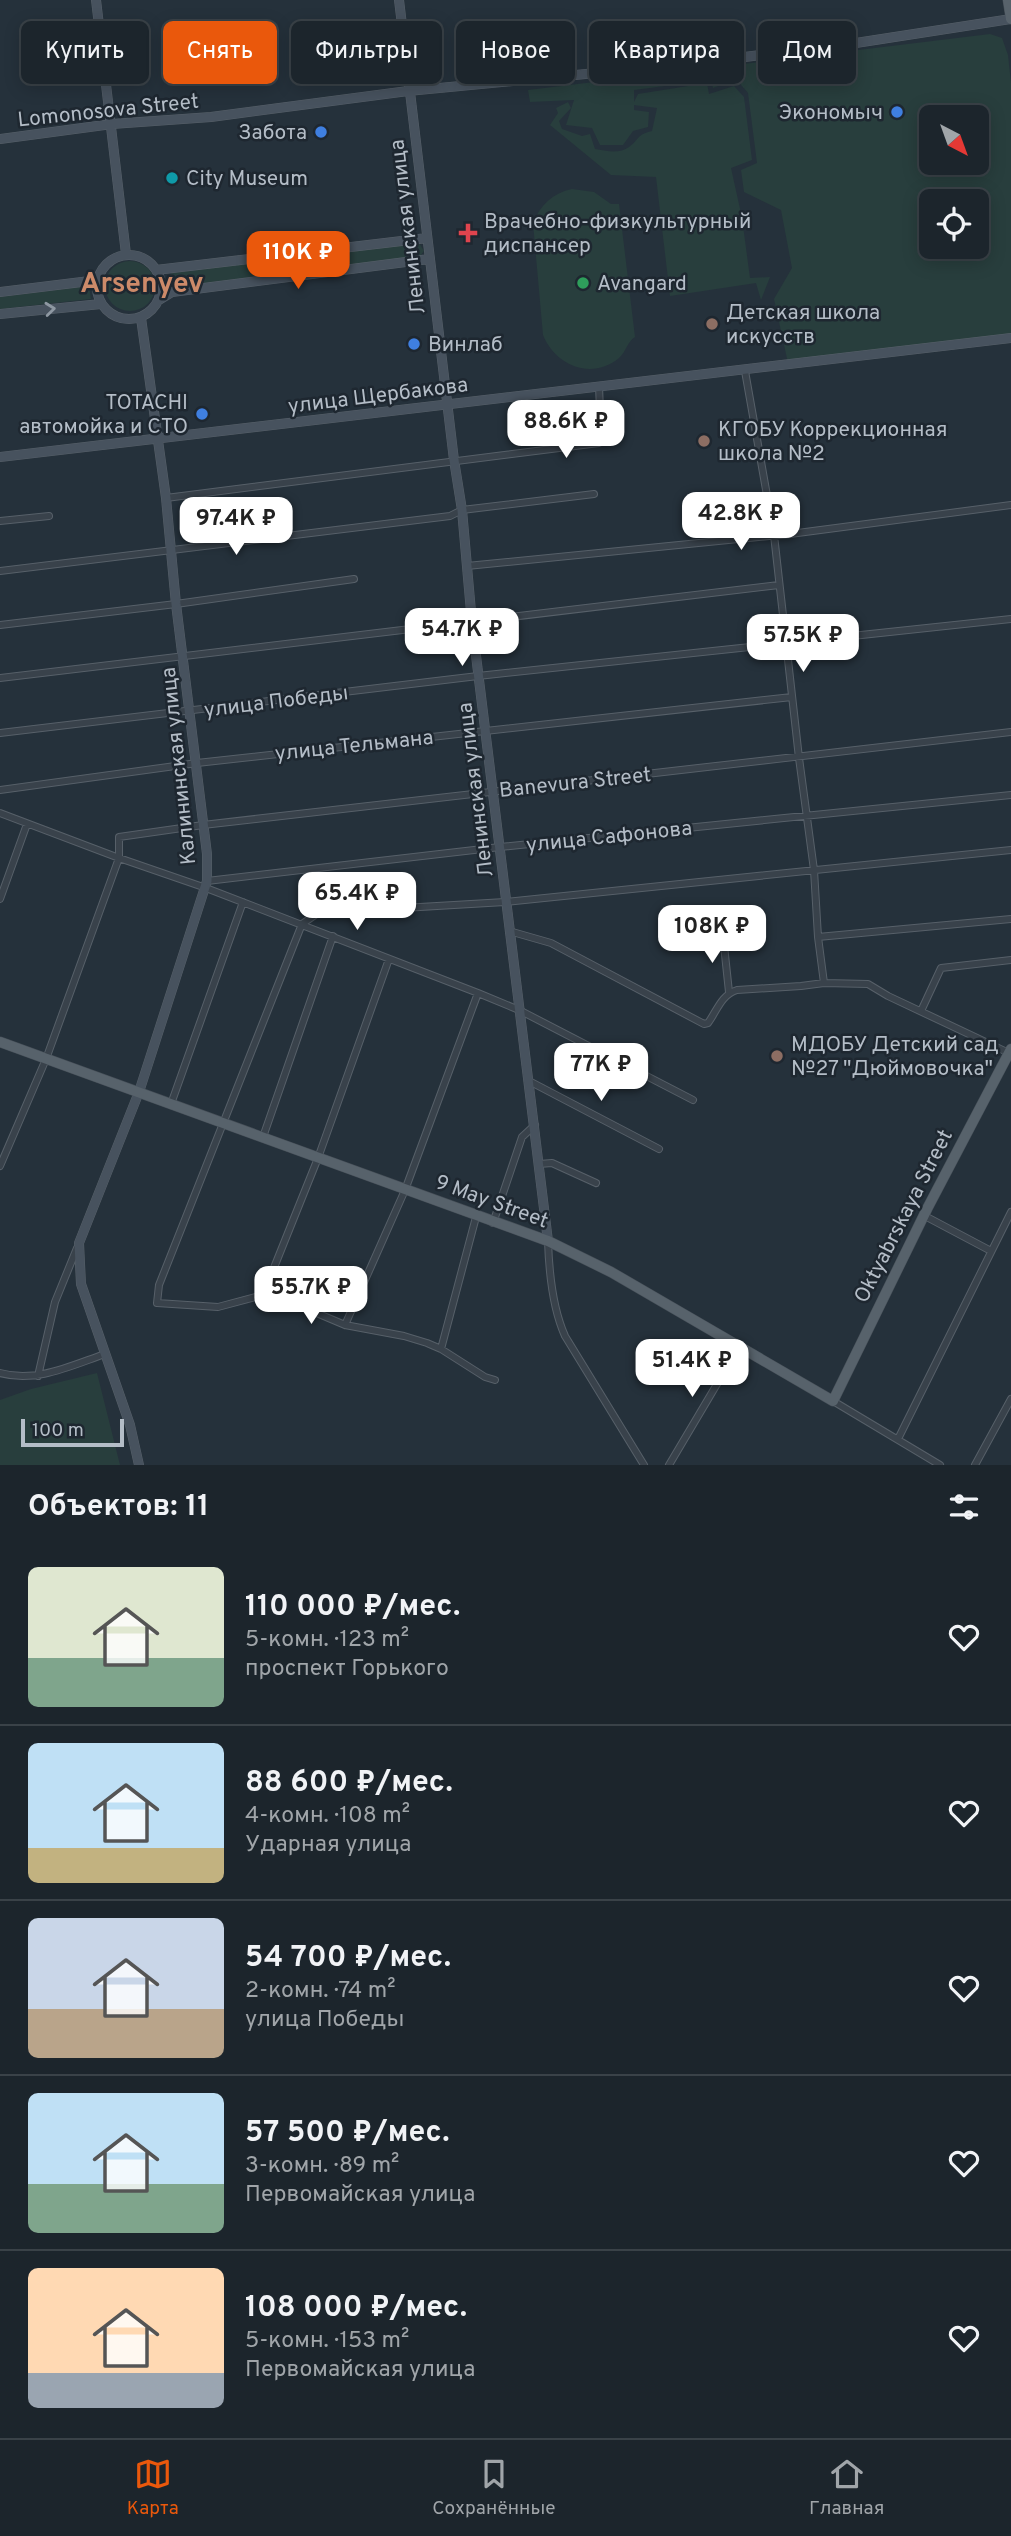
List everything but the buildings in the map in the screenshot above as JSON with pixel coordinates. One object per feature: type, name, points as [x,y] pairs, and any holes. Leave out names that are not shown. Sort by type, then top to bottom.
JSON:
[{"type":"main road","points":[[96,0],[126,254]]},
{"type":"main road","name":"Ленинская улица","points":[[399,0],[408,91],[462,510],[472,623],[494,791],[505,902],[548,1241]]},
{"type":"main road","points":[[1009,0],[1011,19]]},
{"type":"main road","name":"Lomonosova Street","points":[[0,139],[112,124],[211,117],[408,91],[703,62],[843,45],[1011,19]]},
{"type":"main road","points":[[156,270],[427,239]]},
{"type":"main road","points":[[126,254],[150,262],[156,270],[161,289],[159,300],[153,309],[141,318],[118,318],[100,304],[97,280],[108,263],[126,254]]},
{"type":"main road","points":[[159,300],[172,292],[429,259]]},
{"type":"main road","points":[[0,292],[97,280]]},
{"type":"main road","points":[[0,314],[100,304]]},
{"type":"main road","name":"Калининская улица","points":[[139,1465],[130,1425],[81,1284],[79,1243],[139,1092],[207,884],[197,763],[176,604],[166,498],[141,318]]},
{"type":"main road","name":"улица Щербакова","points":[[0,457],[1011,338]]},
{"type":"main road","name":"9 May Street","points":[[0,1042],[548,1241],[611,1272],[833,1401]]},
{"type":"main road","name":"Oktyabrskaya Street","points":[[833,1401],[923,1215],[1010,1051]]},
{"type":"street","points":[[745,371],[774,535],[814,870],[824,983]]},
{"type":"street","points":[[166,498],[599,443],[601,435],[598,386]]},
{"type":"street","points":[[0,571],[450,516],[462,510],[594,494]]},
{"type":"street","points":[[467,566],[774,535],[1011,505]]},
{"type":"street","points":[[0,521],[49,516]]},
{"type":"street","points":[[0,625],[354,579]]},
{"type":"street","points":[[0,678],[779,585]]},
{"type":"street","name":"улица Победы","points":[[0,733],[478,676],[1011,619]]},
{"type":"street","name":"улица Тельмана","points":[[0,790],[197,763],[792,697]]},
{"type":"street","name":"Banevura Street","points":[[118,858],[119,837],[203,825],[1011,732]]},
{"type":"street","name":"улица Сафонова","points":[[207,884],[500,847],[1011,795]]},
{"type":"street","points":[[0,813],[118,858],[207,884],[243,902],[478,992],[519,1010],[692,1100]]},
{"type":"street","points":[[0,899],[27,824]]},
{"type":"street","points":[[495,1380],[485,1377],[441,1349],[404,1336],[345,1325],[300,1306],[263,1295],[218,1307],[157,1303],[159,1285],[302,924],[318,913],[505,902],[1011,850]]},
{"type":"street","points":[[0,1166],[46,1059],[118,858]]},
{"type":"street","points":[[172,1104],[243,902]]},
{"type":"street","points":[[818,937],[1011,919]]},
{"type":"street","points":[[509,931],[551,943],[704,1024],[708,1023],[718,1004],[729,992],[824,983],[868,984],[921,1012],[1010,1051]]},
{"type":"street","points":[[263,1137],[333,936]]},
{"type":"street","points":[[723,936],[729,992]]},
{"type":"street","points":[[263,1295],[318,1158],[389,959]]},
{"type":"street","points":[[921,1012],[941,968],[1011,960]]},
{"type":"street","points":[[345,1325],[405,1191],[478,992]]},
{"type":"street","points":[[529,1081],[659,1149]]},
{"type":"street","points":[[493,1223],[522,1137],[535,1125]]},
{"type":"street","points":[[539,1164],[552,1163],[596,1183]]},
{"type":"street","points":[[898,1439],[1011,1212]]},
{"type":"street","points":[[923,1215],[991,1251]]},
{"type":"street","points":[[441,1349],[476,1217]]},
{"type":"street","points":[[548,1241],[560,1324],[644,1465]]},
{"type":"street","points":[[38,1376],[55,1302],[79,1243]]},
{"type":"street","points":[[669,1465],[739,1348]]},
{"type":"street","points":[[0,1373],[24,1378],[38,1376],[105,1354]]},
{"type":"street","points":[[975,1465],[1011,1399]]},
{"type":"street","name":"9 May Street","points":[[833,1401],[940,1465]]},
{"type":"green space","points":[[990,34],[1002,38],[1008,55],[1011,83],[1011,337],[788,363],[774,299],[792,268],[781,210],[744,192],[741,170],[757,163],[748,93],[740,84],[744,84],[744,64],[758,62],[758,84],[856,84],[856,50]]},
{"type":"green space","points":[[589,83],[680,84],[634,90],[634,102],[638,94],[707,84],[709,94],[734,86],[744,97],[752,160],[731,168],[742,218],[750,278],[770,277],[761,300],[756,283],[670,296],[656,177],[611,175],[550,125],[558,113],[556,108],[568,102],[571,108],[559,121],[562,129],[582,136],[590,134],[595,149],[617,151],[625,149],[652,131],[657,108],[634,105],[634,110],[649,112],[648,127],[633,131],[623,145],[600,145],[592,128],[566,125],[574,100],[530,102],[528,90]]},
{"type":"green space","name":"Avangard","points":[[572,189],[594,192],[611,204],[619,204],[635,337],[619,358],[597,368],[586,369],[565,362],[549,346],[543,335],[533,223],[548,201],[559,193]]},
{"type":"green space","points":[[419,243],[424,251],[420,256],[173,287],[168,283],[167,277],[172,273]]},
{"type":"green space","points":[[130,261],[148,268],[155,286],[148,304],[130,311],[112,304],[105,286],[112,268]]},
{"type":"green space","points":[[89,286],[91,299],[0,309],[0,297]]},
{"type":"green space","points":[[97,1373],[120,1465],[0,1465],[0,1400],[31,1389]]},
{"type":"place","name":"Экономыч","points":[[897,112]]},
{"type":"place","name":"Забота","points":[[321,132]]},
{"type":"place","name":"City Museum","points":[[172,178]]},
{"type":"place","name":"Врачебно-физкультурный диспансер","points":[[468,233]]},
{"type":"place","name":"Avangard","points":[[583,283]]},
{"type":"place","name":"Детская школа искусств","points":[[712,324]]},
{"type":"place","name":"Винлаб","points":[[414,344]]},
{"type":"place","name":"TOTACHI автомойка и СТО","points":[[202,414]]},
{"type":"place","name":"КГОБУ Коррекционная школа №2","points":[[704,441]]},
{"type":"place","name":"МДОБУ Детский сад №27 \"Дюймовочка\"","points":[[777,1056]]},
{"type":"district","name":"Arsenyev","points":[[142,282]]}]
